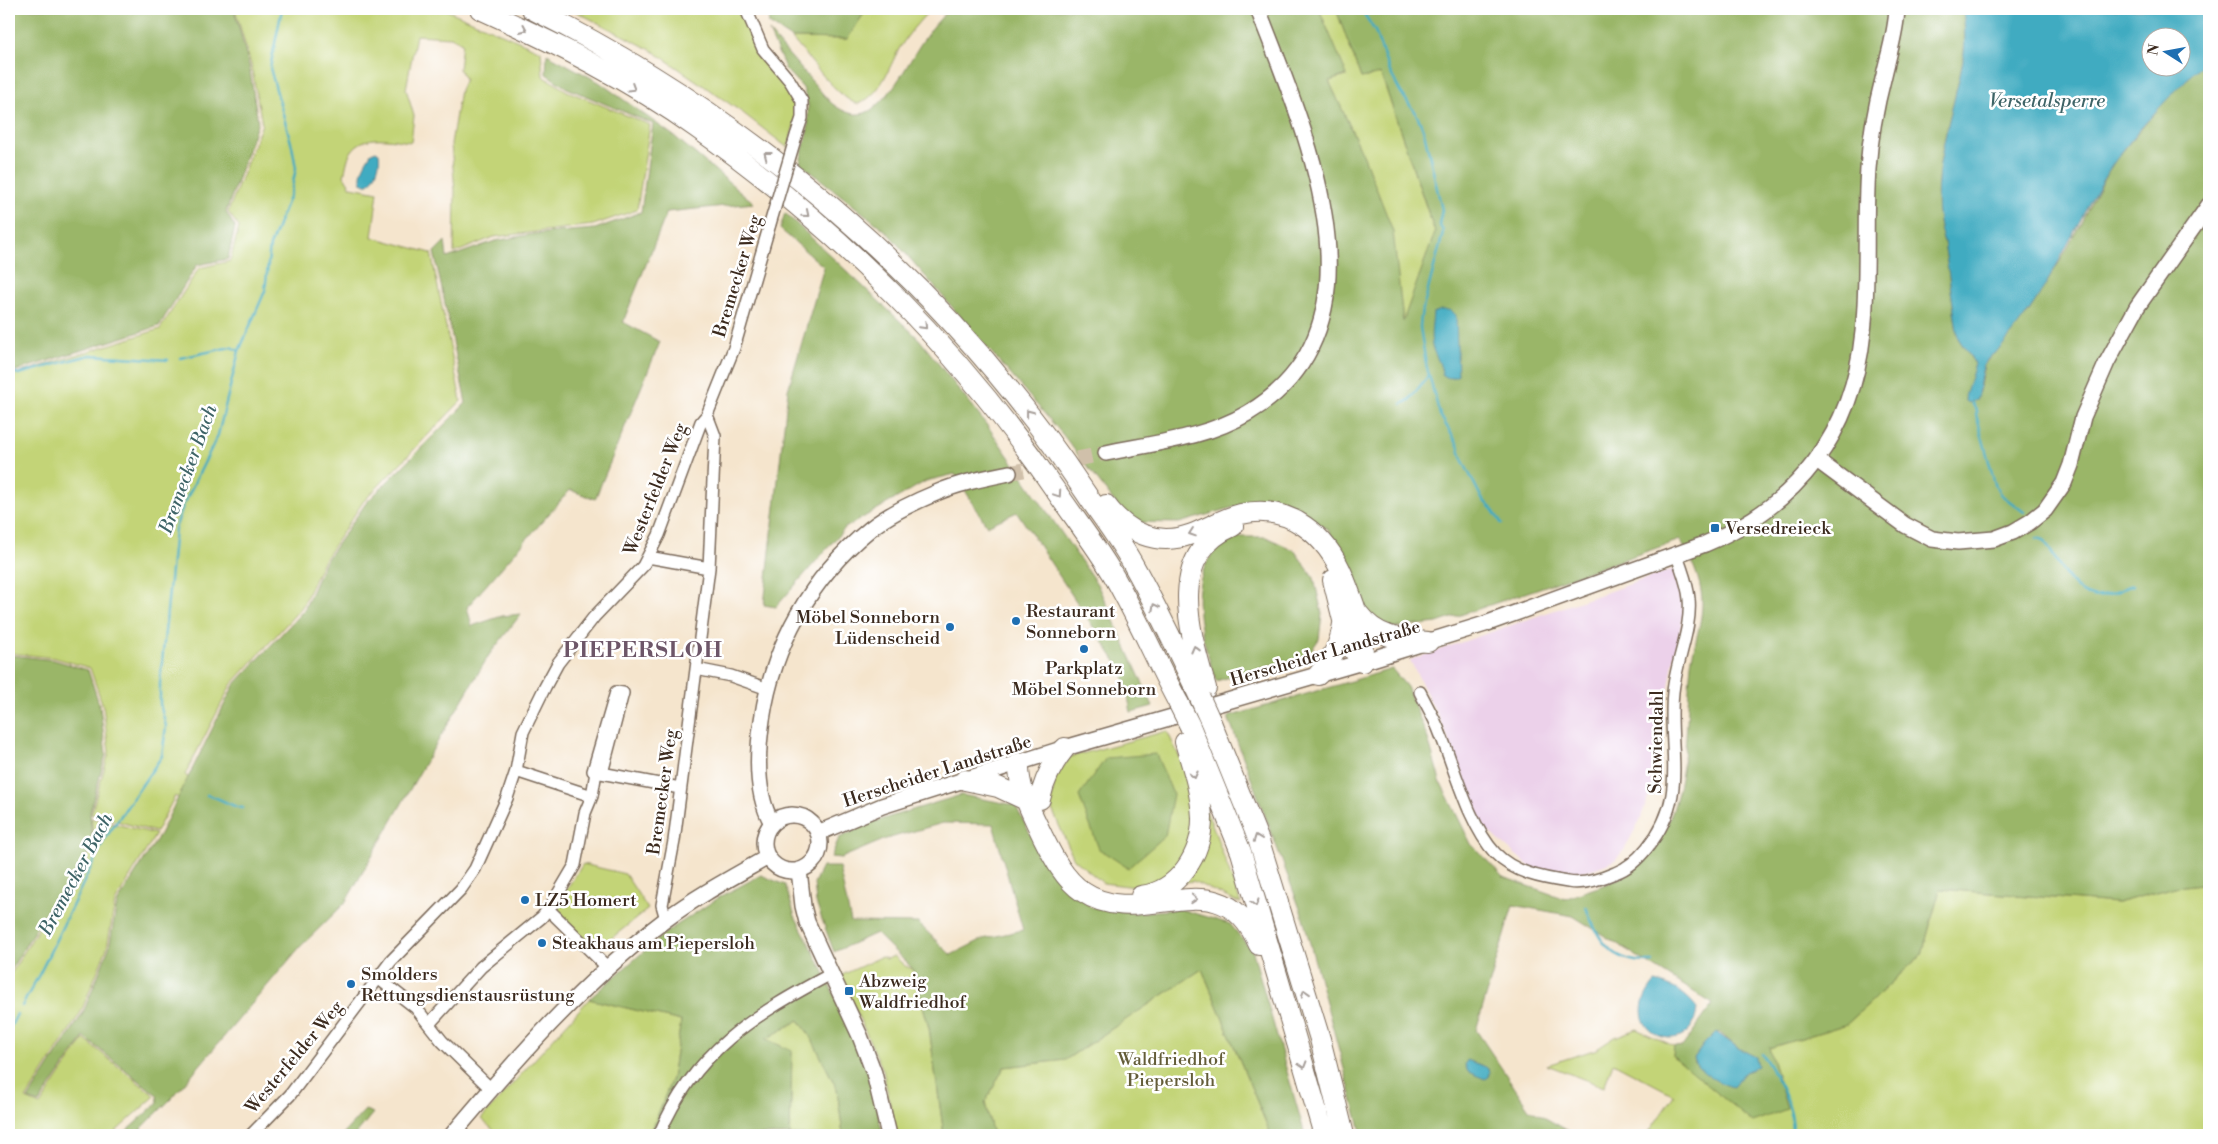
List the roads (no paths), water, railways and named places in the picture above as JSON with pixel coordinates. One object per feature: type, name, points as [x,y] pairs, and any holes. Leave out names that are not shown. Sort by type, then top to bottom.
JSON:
[{"type":"highway","points":[[480,9],[544,38],[596,54],[670,85],[734,129],[836,210],[884,254],[970,342],[1059,452],[1133,564],[1204,697]]},
{"type":"highway","points":[[532,9],[726,148],[828,233],[867,268],[923,325],[987,398],[1031,454],[1111,571],[1175,698],[1241,852],[1324,1135]]},
{"type":"highway","points":[[1059,452],[1087,481],[1113,515],[1126,526],[1147,537],[1158,539],[1178,538],[1252,512],[1278,514],[1300,522],[1312,531],[1330,551],[1351,618],[1349,644],[1362,662]]},
{"type":"highway","points":[[1344,1135],[1320,1039],[1262,851],[1204,697],[1188,620],[1188,591],[1192,568],[1211,541],[1228,529],[1251,522],[1272,522],[1292,528],[1308,538],[1317,548],[1328,566],[1351,618],[1364,622],[1385,636],[1400,640],[1428,642]]},
{"type":"highway","points":[[1318,675],[1334,656],[1351,618]]},
{"type":"highway","points":[[1019,763],[1018,780],[1033,800],[1062,855],[1077,876],[1099,891],[1122,897],[1147,895],[1162,889],[1184,872],[1191,861],[1200,832],[1200,802],[1186,727]]},
{"type":"highway","points":[[1033,800],[1054,761],[1065,748]]},
{"type":"highway","points":[[965,780],[998,787],[1033,800],[1054,858],[1063,873],[1083,892],[1099,900],[1127,906],[1185,898],[1200,898],[1214,900],[1237,912],[1254,933],[1284,1002]]},
{"type":"main road","points":[[1106,453],[1198,434],[1249,412],[1284,385],[1307,356],[1318,332],[1325,305],[1329,266],[1328,238],[1321,197],[1305,140],[1258,9]]},
{"type":"main road","name":"Herscheider Landstraße","points":[[818,833],[882,806],[1065,748],[1362,662],[1494,621],[1716,540],[1756,518],[1786,495],[1817,460],[1846,408],[1855,378],[1861,351],[1865,309],[1868,169],[1872,123],[1894,37],[1897,9]]},
{"type":"main road","points":[[1817,460],[1905,524],[1932,539],[1958,542],[1994,540],[2030,522],[2044,510],[2064,483],[2071,465],[2083,417],[2107,362],[2137,307],[2209,205]]},
{"type":"main road","points":[[772,824],[764,806],[759,770],[760,734],[768,689],[780,652],[796,616],[817,585],[863,535],[889,517],[936,493],[964,483],[1009,473]]},
{"type":"main road","points":[[784,816],[799,816],[810,822],[818,833],[819,845],[815,858],[799,870],[780,868],[768,857],[764,847],[764,838],[772,824],[784,816]]},
{"type":"main road","points":[[452,1135],[553,1019],[607,967],[666,919],[768,857]]},
{"type":"main road","points":[[799,870],[803,906],[808,922],[830,974],[860,1036],[874,1073],[889,1135]]},
{"type":"street","name":"Bremecker Weg","points":[[666,919],[662,905],[674,841],[709,568],[715,436],[707,415],[734,348],[802,118],[802,101],[790,81],[763,49],[746,9]]},
{"type":"street","name":"Westerfelder Weg","points":[[251,1135],[290,1095],[328,1042],[379,979],[390,961],[467,881],[475,869],[507,798],[516,771],[526,726],[558,663],[594,617],[638,573],[648,558],[659,535],[698,430],[707,415]]},
{"type":"street","name":"Schwiendahl","points":[[1420,692],[1440,732],[1480,832],[1496,854],[1513,866],[1536,878],[1572,883],[1601,879],[1626,869],[1638,859],[1654,839],[1672,804],[1674,786],[1673,693],[1687,622],[1689,599],[1676,555]]},
{"type":"street","points":[[648,558],[709,568]]},
{"type":"street","points":[[696,669],[731,676],[768,689]]},
{"type":"street","points":[[429,1024],[481,967],[522,935],[548,909],[576,865],[585,813],[592,796],[599,773],[624,694],[616,692],[593,772],[599,773],[632,780],[680,788]]},
{"type":"street","points":[[516,771],[592,796]]},
{"type":"street","points":[[548,909],[607,967]]},
{"type":"street","points":[[659,1135],[677,1097],[697,1069],[720,1044],[758,1016],[830,974]]},
{"type":"street","points":[[379,979],[416,1008],[442,1041],[491,1089]]},
{"type":"water","name":"Versetalsperre","points":[[1963,9],[2209,9],[2209,57],[2190,76],[2190,28],[2140,28],[2140,78],[2188,78],[2128,144],[2105,176],[2034,304],[1999,350],[1985,363],[1976,400],[1969,403],[1966,401],[1965,396],[1975,364],[1958,338],[1937,199],[1938,177],[1946,131],[1963,59],[1965,38]]},
{"type":"water","points":[[376,151],[379,153],[377,170],[369,184],[363,184],[361,176],[363,168],[371,153]]},
{"type":"water","points":[[1449,310],[1456,315],[1458,375],[1452,378],[1442,374],[1432,343],[1433,313]]},
{"type":"water","points":[[1655,982],[1679,991],[1689,998],[1697,1008],[1692,1025],[1683,1035],[1670,1038],[1658,1035],[1648,1027],[1642,1015],[1644,1000]]},
{"type":"water","points":[[1716,1032],[1738,1048],[1756,1057],[1758,1066],[1745,1072],[1733,1087],[1704,1073],[1694,1058]]},
{"type":"water","points":[[1467,1060],[1486,1067],[1490,1071],[1489,1077],[1485,1079],[1468,1072],[1465,1065]]},
{"type":"waterway","name":"Bremecker Bach","points":[[22,1006],[40,973],[104,840],[162,756],[166,726],[160,704],[160,683],[175,529],[183,506],[218,435],[239,351],[265,291],[270,246],[291,192],[296,168],[292,146],[270,68],[282,9]]},
{"type":"waterway","points":[[1361,9],[1375,31],[1389,70],[1400,91],[1418,117],[1424,132],[1442,210],[1439,224],[1443,231],[1442,237],[1421,316],[1420,327],[1426,364],[1440,415],[1458,445],[1462,459],[1482,499],[1492,509],[1502,524]]},
{"type":"waterway","points":[[180,358],[231,347],[239,351]]},
{"type":"waterway","points":[[9,371],[19,374],[90,355],[168,360]]},
{"type":"waterway","points":[[1402,404],[1409,400],[1429,375]]},
{"type":"waterway","points":[[1972,403],[1977,412],[1995,484],[2000,494],[2024,512]]},
{"type":"waterway","points":[[2037,538],[2044,540],[2070,581],[2084,593],[2097,597],[2133,585]]},
{"type":"waterway","points":[[207,795],[243,808]]},
{"type":"waterway","points":[[1586,907],[1596,931],[1617,955],[1639,962],[1653,962]]},
{"type":"waterway","name":"Bremecker Bach","points":[[9,1030],[17,1014]]},
{"type":"waterway","points":[[1762,1054],[1788,1103],[1793,1124],[1793,1135]]},
{"type":"tunnel","points":[[1009,473],[1106,453]]},
{"type":"place","name":"Versedreieck","points":[[1715,528]]},
{"type":"place","name":"Restaurant Sonneborn","points":[[1016,621]]},
{"type":"place","name":"Möbel Sonneborn Lüdenscheid","points":[[950,627]]},
{"type":"place","name":"Parkplatz Möbel Sonneborn","points":[[1084,649]]},
{"type":"place","name":"LZ5 Homert","points":[[525,900]]},
{"type":"place","name":"Steakhaus am Piepersloh","points":[[542,943]]},
{"type":"place","name":"Smolders Rettungsdienstausrüstung","points":[[351,984]]},
{"type":"place","name":"Abzweig Waldfriedhof","points":[[849,991]]},
{"type":"district","name":"PIEPERSLOH","points":[[643,649]]},
{"type":"park label","name":"Waldfriedhof Piepersloh","points":[[1171,1069]]}]
